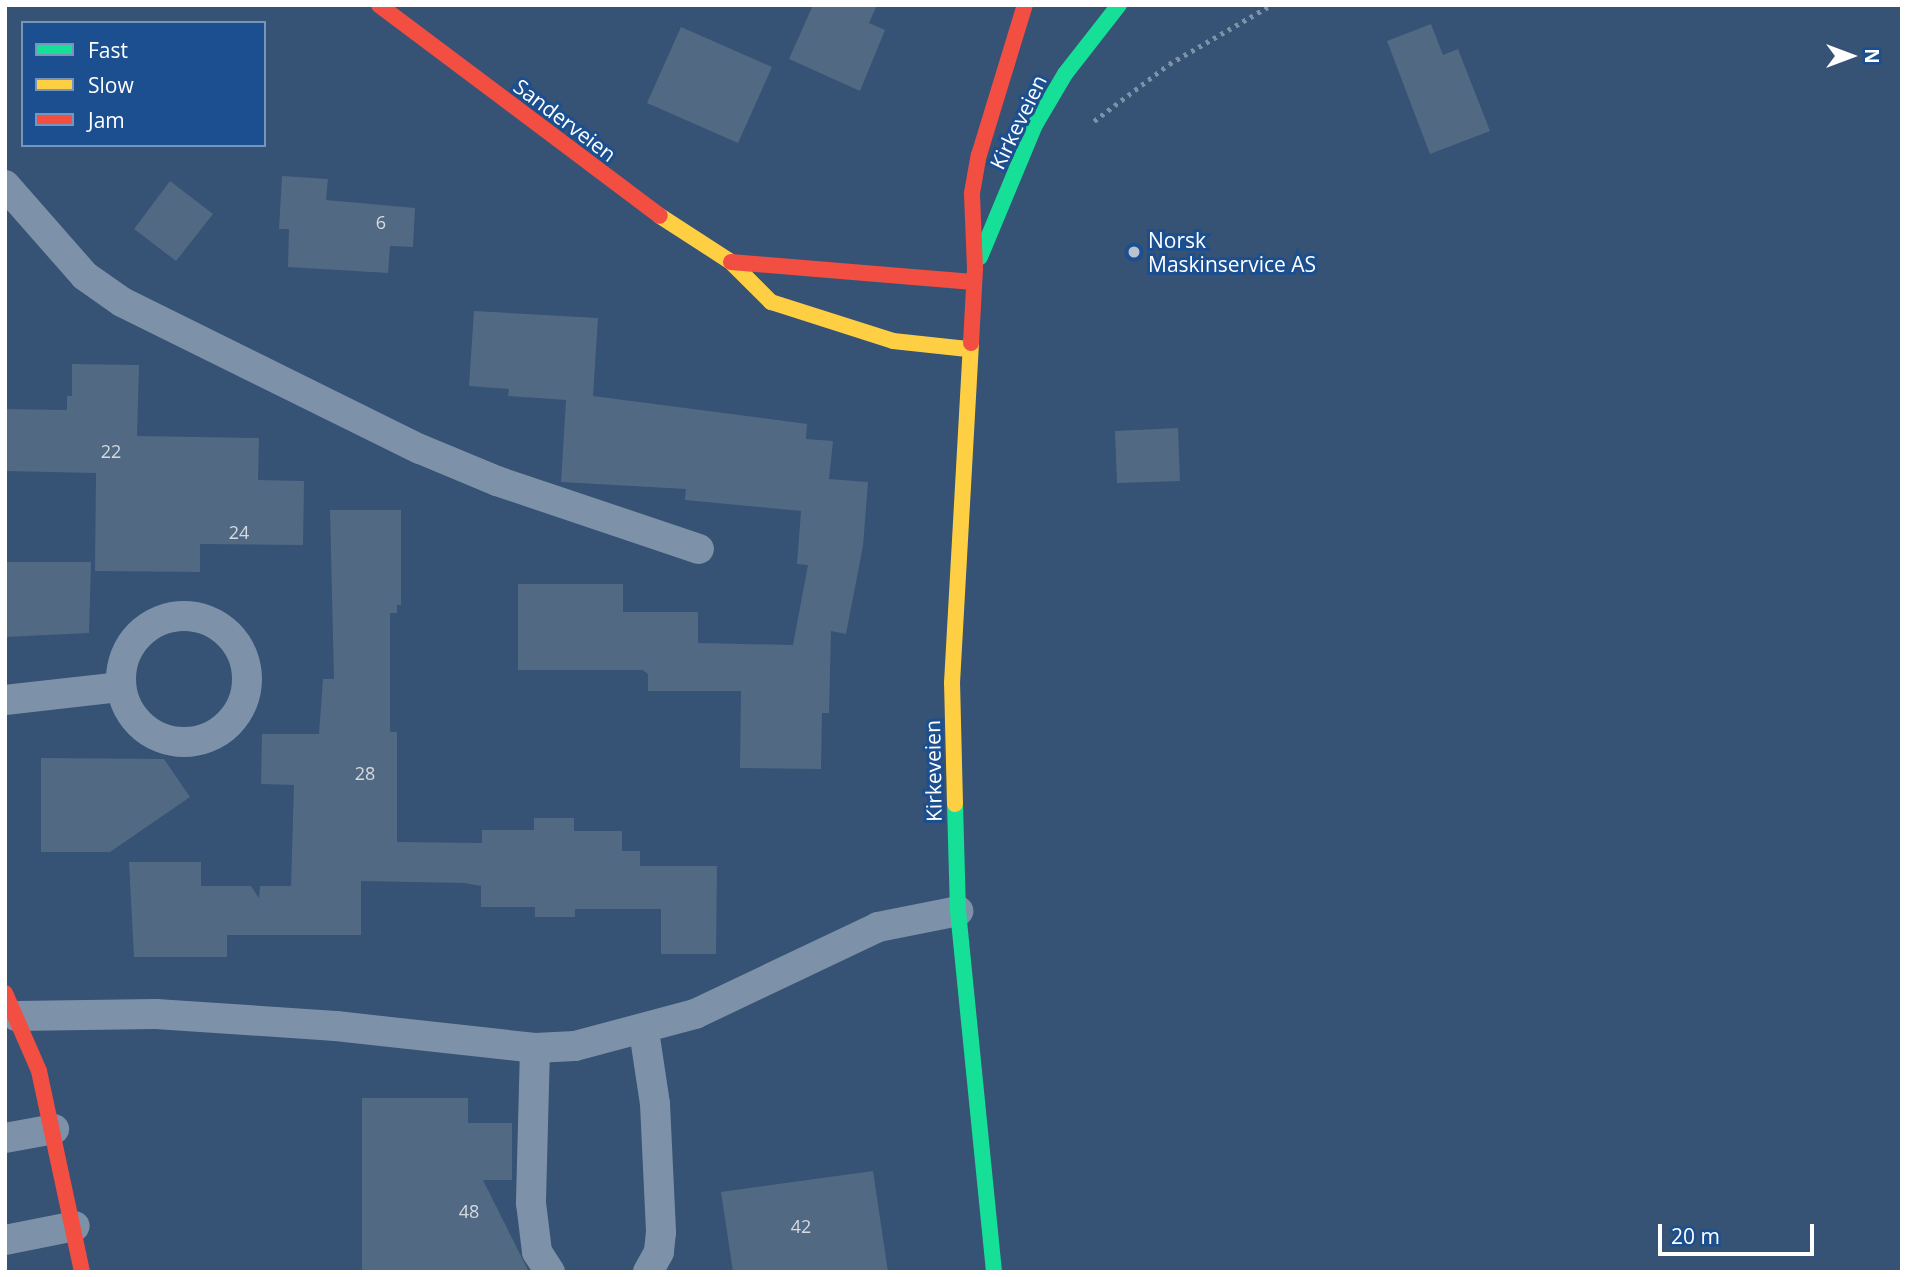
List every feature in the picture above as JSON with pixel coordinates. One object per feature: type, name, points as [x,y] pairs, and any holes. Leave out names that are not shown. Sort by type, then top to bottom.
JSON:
[{"type":"main road","name":"Sanderveien","points":[[379,5],[641,203],[731,262],[771,302],[811,318],[893,341],[968,349]]},
{"type":"main road","name":"Kirkeveien","points":[[994,1272],[958,911],[952,683],[974,276],[972,193],[979,155],[1025,5]]},
{"type":"main road","name":"Kirkeveien","points":[[974,276],[1035,125],[1065,74],[1119,5]]},
{"type":"main road","name":"Sanderveien","points":[[731,262],[974,276]]},
{"type":"main road","points":[[11,1004],[39,1071],[75,1226],[82,1272]]},
{"type":"lane","points":[[5,185],[85,276],[122,302],[420,449],[497,481],[699,549]]},
{"type":"lane","points":[[175,615],[208,619],[235,639],[247,670],[243,704],[223,730],[192,743],[159,738],[133,718],[121,687],[125,654],[145,627],[175,615]]},
{"type":"lane","points":[[5,700],[121,687]]},
{"type":"lane","points":[[11,1004],[336,1026],[534,1048],[575,1046],[644,1031],[695,1014],[878,927],[958,911]]},
{"type":"lane","points":[[644,1031],[654,1104],[661,1232],[659,1252],[648,1272]]},
{"type":"lane","points":[[534,1048],[531,1203],[537,1252],[550,1272]]},
{"type":"lane","points":[[5,1138],[54,1129]]},
{"type":"lane","points":[[5,1240],[75,1226]]},
{"type":"path","points":[[1091,123],[1168,64],[1271,5]]},
{"type":"building","points":[[813,5],[877,5],[869,23],[885,30],[860,91],[789,59]]},
{"type":"building","points":[[1431,24],[1443,55],[1458,49],[1490,131],[1430,154],[1387,41]]},
{"type":"building","points":[[681,27],[772,67],[738,143],[647,103]]},
{"type":"building","points":[[282,176],[328,179],[326,200],[415,208],[413,247],[390,246],[388,273],[288,267],[289,229],[279,229]]},
{"type":"building","points":[[170,181],[213,214],[176,261],[134,229]]},
{"type":"building","points":[[474,311],[598,318],[593,396],[807,424],[806,439],[833,441],[829,479],[868,482],[863,546],[846,634],[831,631],[829,713],[822,713],[821,769],[740,768],[741,691],[648,691],[648,674],[643,670],[518,670],[518,584],[623,584],[623,612],[698,612],[698,643],[793,645],[808,565],[797,564],[801,511],[685,500],[686,489],[561,482],[566,400],[508,396],[509,389],[469,386]]},
{"type":"building","points":[[72,364],[139,365],[137,436],[259,438],[258,480],[304,481],[303,545],[200,544],[200,572],[95,571],[96,473],[5,471],[5,409],[67,410],[67,396],[72,396]]},
{"type":"building","points":[[1178,428],[1180,481],[1117,483],[1115,431]]},
{"type":"building","points":[[330,510],[401,510],[401,605],[397,605],[397,613],[390,613],[390,732],[397,732],[397,842],[482,843],[482,830],[534,830],[534,818],[574,818],[574,831],[622,831],[622,851],[640,851],[640,866],[717,866],[716,954],[661,954],[661,909],[575,909],[575,917],[535,917],[535,907],[481,907],[481,886],[465,883],[361,881],[361,935],[227,935],[227,957],[134,957],[129,862],[201,862],[201,886],[251,886],[259,898],[260,886],[291,886],[294,785],[261,784],[262,734],[319,734],[323,679],[334,679]]},
{"type":"building","points":[[5,562],[91,562],[89,633],[5,637]]},
{"type":"building","points":[[41,758],[164,759],[190,797],[110,852],[41,852]]},
{"type":"building","points":[[362,1098],[468,1098],[468,1123],[512,1123],[512,1180],[483,1180],[529,1272],[362,1272]]},
{"type":"building","points":[[873,1171],[888,1272],[733,1272],[721,1192]]},
{"type":"traffic: fast","points":[[980,257],[1035,125],[1065,74],[1119,5]]},
{"type":"traffic: fast","points":[[955,804],[958,911],[994,1272]]},
{"type":"traffic: slow","points":[[660,216],[731,262],[771,302],[893,341],[968,349]]},
{"type":"traffic: slow","points":[[955,804],[952,683],[971,343]]},
{"type":"traffic: jam","points":[[379,5],[660,216]]},
{"type":"traffic: jam","points":[[971,343],[975,269],[972,193],[979,155],[1025,5]]},
{"type":"traffic: jam","points":[[731,262],[973,282]]},
{"type":"traffic: jam","points":[[5,993],[39,1071],[82,1272]]},
{"type":"place","name":"Norsk Maskinservice AS","points":[[1134,252]]}]
